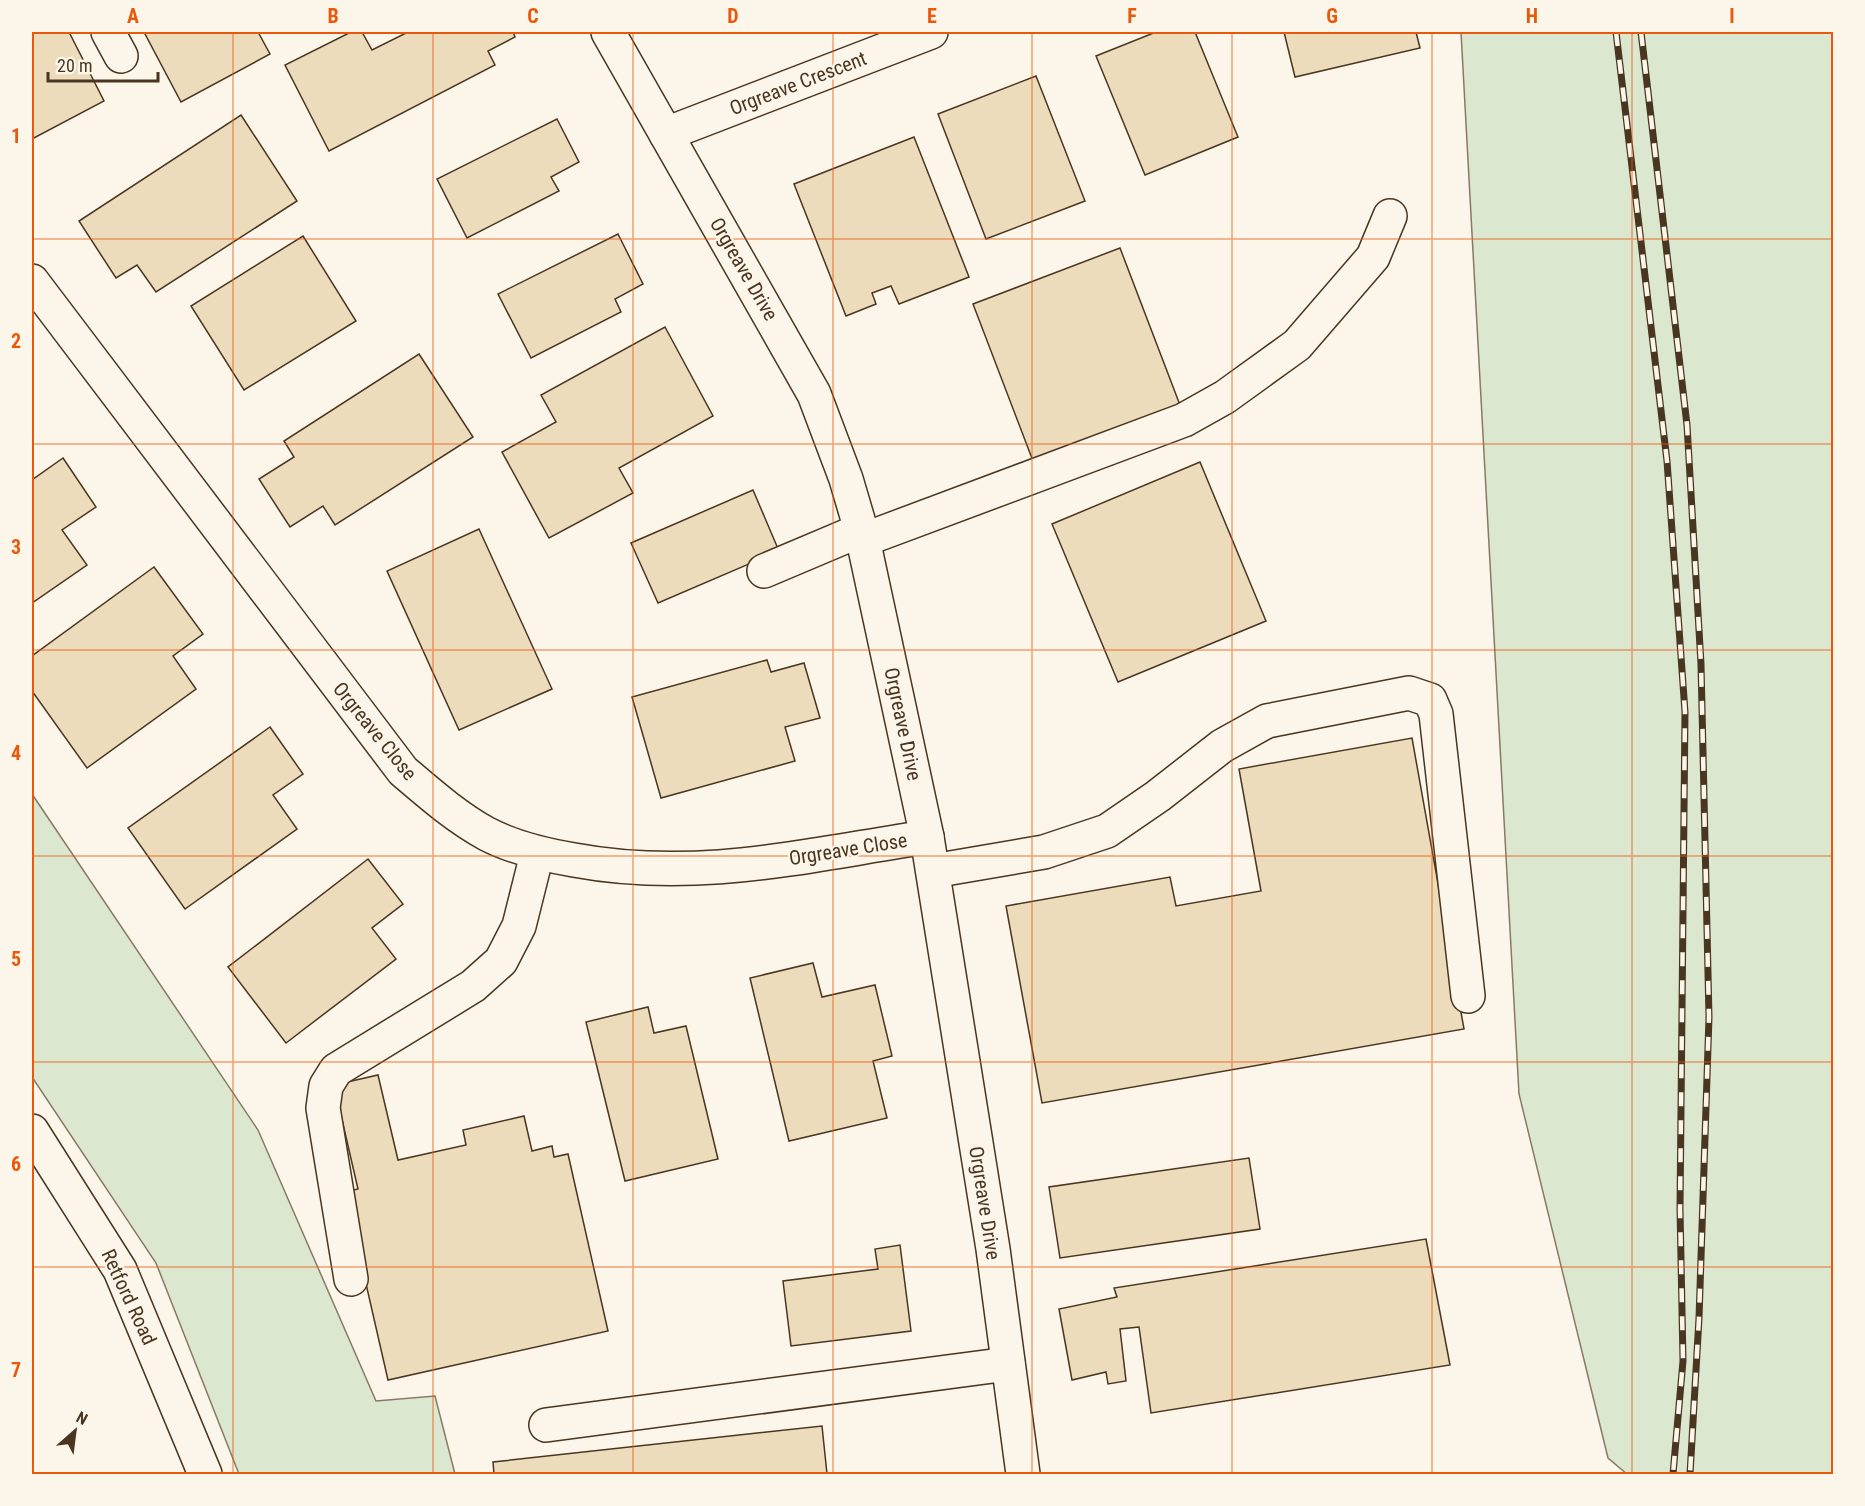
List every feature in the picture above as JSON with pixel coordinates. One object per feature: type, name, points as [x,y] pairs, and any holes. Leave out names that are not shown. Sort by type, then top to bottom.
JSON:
[{"type":"street","name":"Orgreave Drive","points":[[608,32],[814,394],[846,479],[862,535],[927,837],[1023,1474]]},
{"type":"street","name":"Orgreave Crescent","points":[[666,134],[931,32]]},
{"type":"street","points":[[764,571],[1184,420],[1225,397],[1297,345],[1373,257],[1390,216]]},
{"type":"street","name":"Orgreave Close","points":[[32,281],[403,771],[443,806],[488,834],[537,854],[599,865],[663,871],[730,868],[927,837]]},
{"type":"street","points":[[933,871],[1044,852],[1107,831],[1158,796],[1222,746],[1268,721],[1409,693],[1430,700],[1436,714],[1468,996]]},
{"type":"street","points":[[351,1279],[323,1108],[326,1086],[336,1070],[473,986],[501,961],[519,926],[537,854]]},
{"type":"street","name":"Retford Road","points":[[32,1131],[120,1270],[206,1474]]},
{"type":"street","points":[[546,1425],[1008,1364]]},
{"type":"green space","points":[[1461,32],[1833,32],[1833,1474],[1627,1474],[1608,1458],[1519,1094]]},
{"type":"green space","points":[[32,794],[258,1130],[376,1401],[435,1396],[455,1474],[239,1474],[156,1263],[32,1077]]},
{"type":"building","points":[[32,32],[69,32],[104,101],[32,139]]},
{"type":"building","points":[[144,32],[258,32],[270,54],[181,102]]},
{"type":"building","points":[[351,32],[362,32],[372,50],[408,32],[513,32],[515,37],[488,51],[495,65],[329,151],[285,65]]},
{"type":"building","points":[[1156,32],[1195,32],[1238,137],[1145,175],[1096,56]]},
{"type":"building","points":[[1284,32],[1416,32],[1420,48],[1295,77]]},
{"type":"building","points":[[1036,76],[1085,201],[986,239],[938,114]]},
{"type":"building","points":[[241,115],[297,201],[156,292],[137,265],[116,278],[79,221]]},
{"type":"building","points":[[557,119],[579,162],[551,177],[559,191],[467,238],[437,179]]},
{"type":"building","points":[[914,137],[969,277],[899,304],[891,286],[872,293],[876,304],[846,316],[794,184]]},
{"type":"building","points":[[618,234],[643,284],[615,299],[621,312],[531,358],[498,294]]},
{"type":"building","points":[[303,236],[356,321],[244,390],[191,306]]},
{"type":"building","points":[[1120,248],[1180,405],[1033,461],[973,304]]},
{"type":"building","points":[[665,327],[713,416],[619,468],[633,493],[549,538],[502,452],[556,422],[541,395]]},
{"type":"building","points":[[419,354],[473,437],[335,525],[323,506],[290,527],[259,479],[294,457],[284,441]]},
{"type":"building","points":[[63,458],[96,507],[62,530],[87,565],[32,603],[32,480]]},
{"type":"building","points":[[1200,462],[1266,621],[1118,682],[1052,524]]},
{"type":"building","points":[[753,490],[779,551],[658,603],[631,543]]},
{"type":"building","points":[[479,529],[552,689],[459,730],[387,571]]},
{"type":"building","points":[[154,567],[203,634],[173,656],[196,689],[87,768],[32,691],[32,656]]},
{"type":"building","points":[[767,660],[771,672],[804,663],[820,718],[785,727],[795,761],[661,798],[632,697]]},
{"type":"building","points":[[270,727],[303,774],[273,795],[297,829],[185,909],[128,828]]},
{"type":"building","points":[[1412,738],[1464,1029],[1042,1103],[1006,906],[1170,877],[1176,906],[1261,891],[1239,769]]},
{"type":"building","points":[[368,859],[403,904],[372,928],[396,959],[286,1043],[228,967]]},
{"type":"building","points":[[813,963],[822,997],[875,985],[892,1056],[873,1061],[887,1118],[789,1141],[750,978]]},
{"type":"building","points":[[648,1007],[654,1033],[686,1026],[718,1159],[625,1181],[586,1022]]},
{"type":"building","points":[[378,1075],[398,1160],[466,1145],[463,1130],[524,1116],[532,1151],[552,1146],[554,1157],[568,1154],[608,1331],[388,1380],[345,1192],[358,1189],[334,1085]]},
{"type":"building","points":[[1249,1158],[1260,1229],[1060,1258],[1049,1187]]},
{"type":"building","points":[[1426,1239],[1450,1365],[1151,1413],[1139,1327],[1120,1329],[1126,1381],[1108,1384],[1106,1372],[1072,1380],[1059,1309],[1117,1297],[1114,1288]]},
{"type":"building","points":[[900,1245],[911,1331],[791,1346],[783,1281],[878,1269],[875,1249]]},
{"type":"building","points":[[822,1426],[827,1474],[494,1474],[493,1462]]},
{"type":"railway","points":[[1616,32],[1667,461],[1685,712],[1680,1209],[1683,1361],[1673,1474]]},
{"type":"railway","points":[[1641,32],[1687,425],[1701,664],[1709,1017],[1699,1318],[1690,1474]]}]
